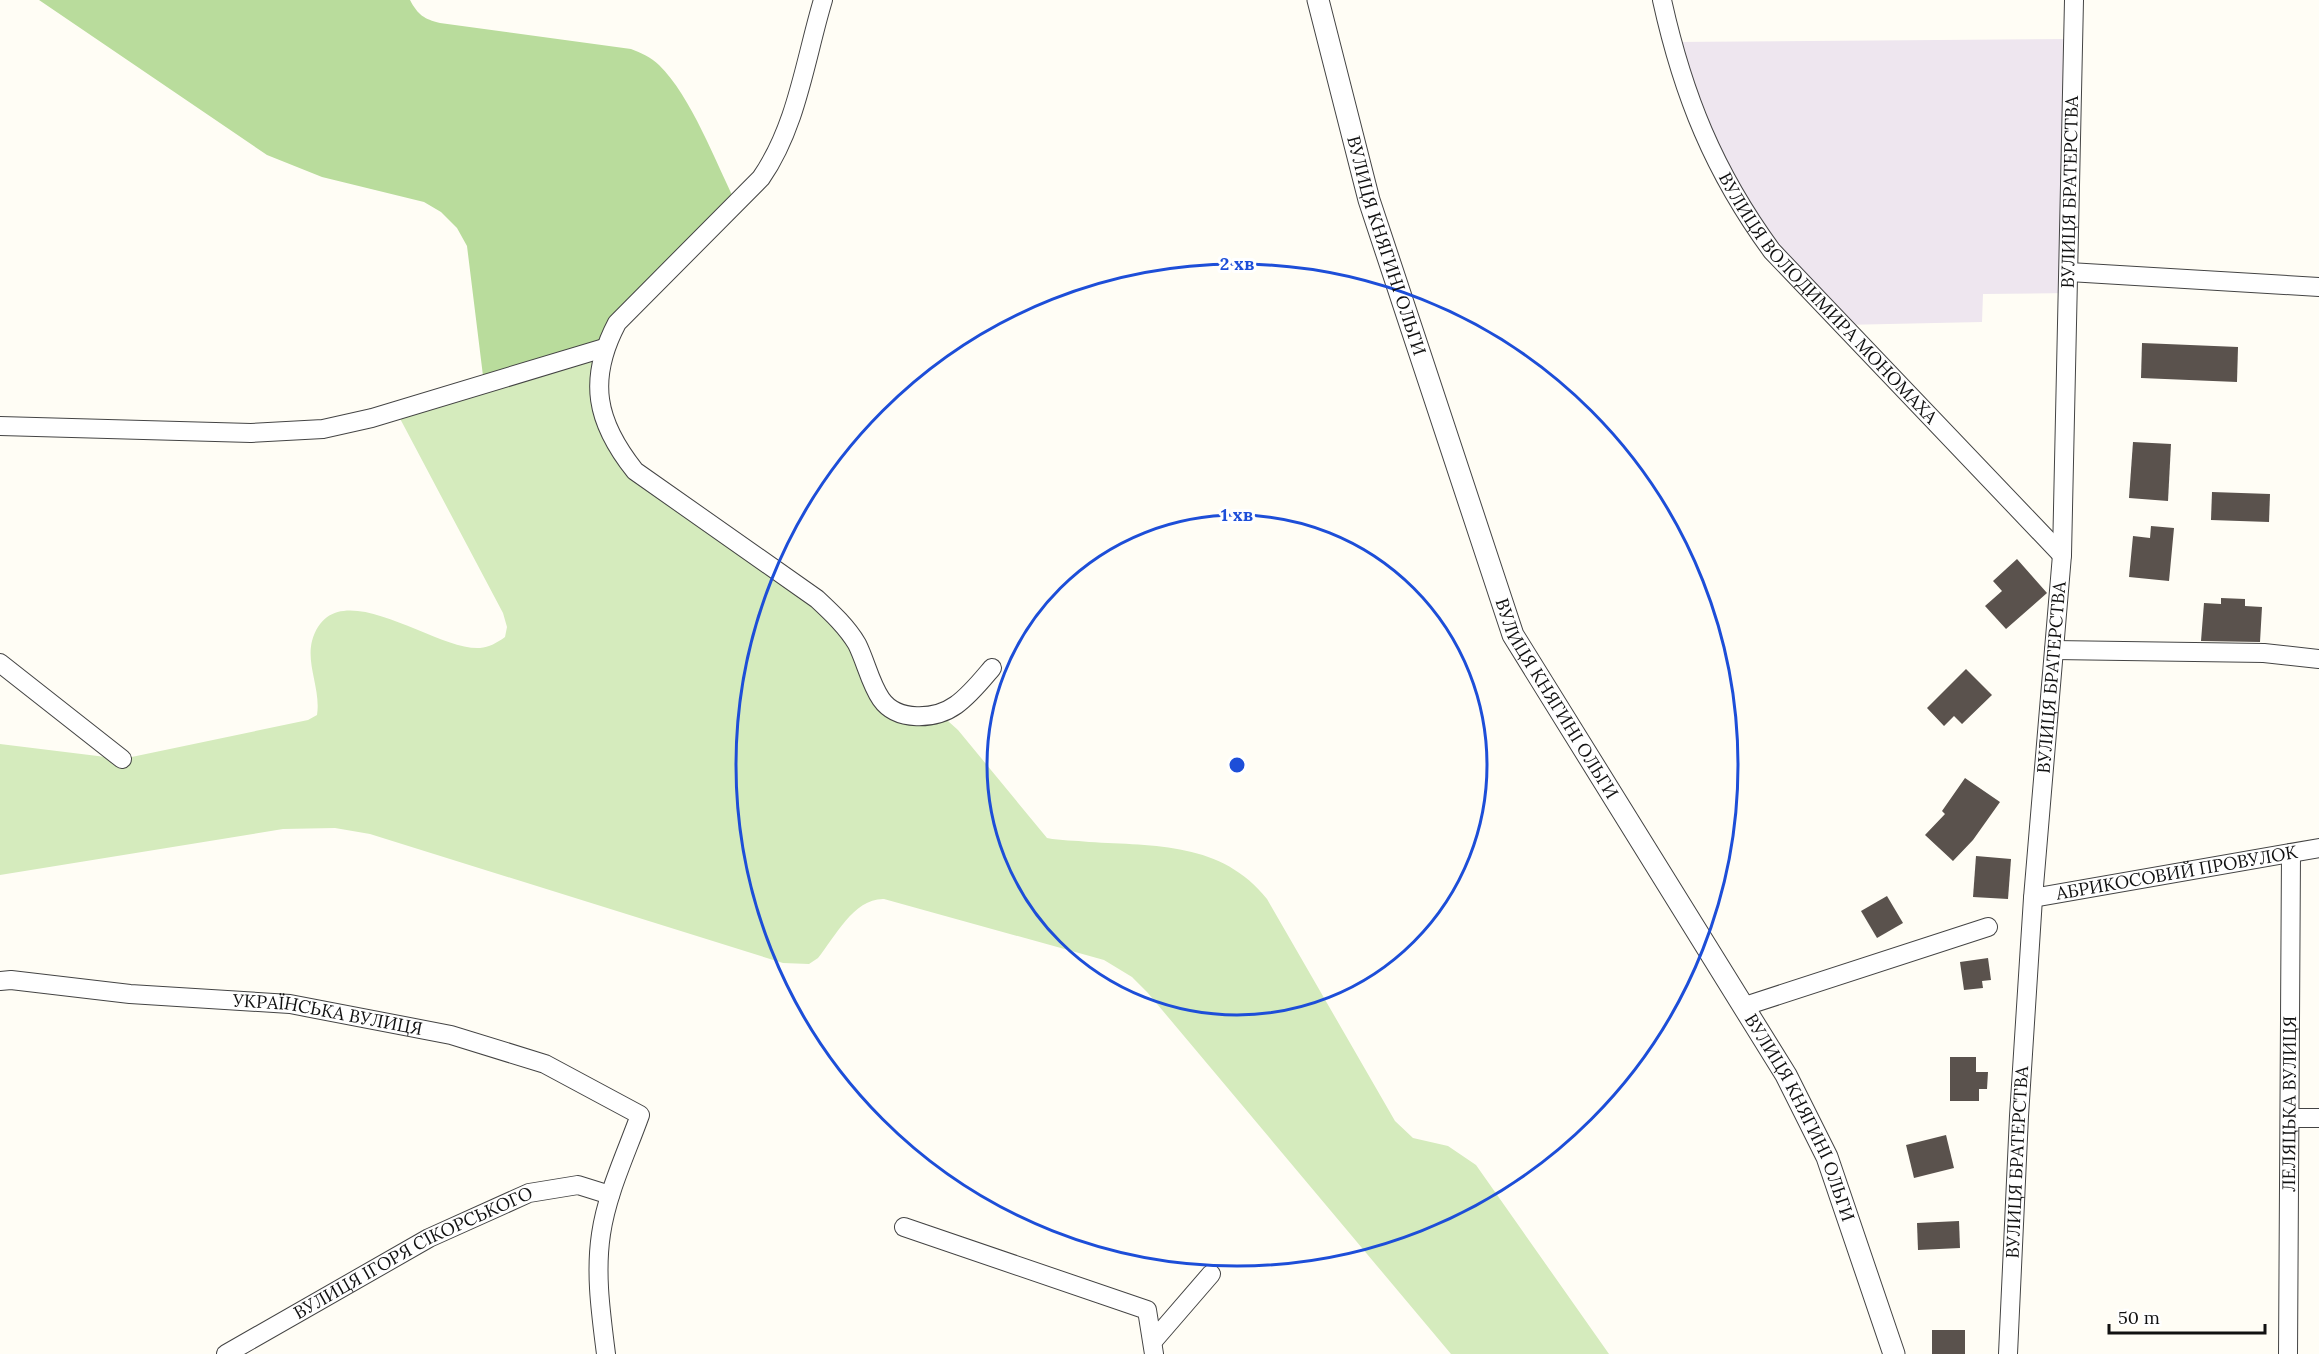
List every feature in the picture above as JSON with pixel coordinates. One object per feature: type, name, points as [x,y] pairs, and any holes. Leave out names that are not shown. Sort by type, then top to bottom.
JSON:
[{"type":"street","points":[[823,0],[787,132],[776,157],[761,178],[617,323],[604,348],[599,368],[599,391],[604,416],[609,433],[630,464],[656,488],[817,599],[848,630],[857,645],[876,690],[891,710],[905,716],[921,716],[947,709],[972,691],[992,668]]},
{"type":"street","name":"ВУЛИЦЯ КНЯГИНІ ОЛЬГИ","points":[[1318,0],[1369,200],[1513,635],[1786,1075],[1827,1157],[1894,1354]]},
{"type":"street","name":"ВУЛИЦЯ ВОЛОДИМИРА МОНОМАХА","points":[[1662,0],[1672,42],[1701,129],[1725,180],[1754,227],[1780,259],[2062,555]]},
{"type":"street","name":"ВУЛИЦЯ БРАТЕРСТВА","points":[[2008,1354],[2019,1116],[2033,898],[2062,555],[2074,0]]},
{"type":"street","points":[[2069,272],[2319,287]]},
{"type":"street","points":[[0,426],[251,433],[323,429],[372,418],[604,348]]},
{"type":"street","points":[[2054,650],[2264,653],[2319,659]]},
{"type":"street","points":[[0,663],[122,759]]},
{"type":"street","name":"АБРИКОСОВИЙ ПРОВУЛОК","points":[[2033,898],[2319,848]]},
{"type":"street","name":"ЛЕЛЯЦЬКА ВУЛИЦЯ","points":[[2288,1354],[2291,853]]},
{"type":"street","points":[[1745,1006],[1988,927]]},
{"type":"street","name":"УКРАЇНСЬКА ВУЛИЦЯ","points":[[0,981],[11,980],[130,994],[290,1004],[451,1035],[545,1064],[640,1115],[610,1195]]},
{"type":"street","points":[[2290,1118],[2319,1118]]},
{"type":"street","name":"ВУЛИЦЯ ІГОРЯ СІКОРСЬКОГО","points":[[226,1354],[429,1238],[529,1193],[578,1185],[610,1195]]},
{"type":"street","points":[[606,1354],[598,1284],[601,1234],[610,1195]]},
{"type":"street","points":[[904,1227],[1147,1310],[1154,1347]]},
{"type":"street","points":[[1154,1347],[1211,1274]]},
{"type":"shaded area","points":[[2072,39],[2069,293],[1983,294],[1982,322],[1842,325],[1754,227],[1672,42]]},
{"type":"green space","points":[[39,0],[410,0],[422,16],[440,23],[631,49],[656,62],[682,94],[736,203],[604,348],[484,384],[467,246],[457,228],[441,212],[424,202],[322,177],[267,155]]},
{"type":"green space","points":[[604,348],[599,368],[619,451],[833,615],[882,701],[939,713],[958,730],[1047,838],[1186,851],[1208,857],[1249,880],[1267,899],[1395,1121],[1413,1138],[1448,1146],[1476,1165],[1609,1354],[1451,1354],[1147,992],[1132,977],[1104,960],[884,899],[873,900],[854,912],[818,958],[809,964],[783,963],[370,834],[335,828],[283,829],[0,875],[0,744],[122,759],[308,720],[317,715],[318,706],[311,659],[312,641],[323,620],[341,611],[362,611],[387,618],[460,646],[480,648],[505,637],[507,627],[503,613],[396,411]]},
{"type":"building","points":[[2142,343],[2238,347],[2237,382],[2141,378]]},
{"type":"building","points":[[2133,442],[2171,444],[2168,501],[2129,498]]},
{"type":"building","points":[[2212,492],[2270,494],[2269,522],[2211,520]]},
{"type":"building","points":[[2151,526],[2174,528],[2169,581],[2129,577],[2133,536],[2150,538]]},
{"type":"building","points":[[2017,559],[2047,593],[2006,629],[1985,606],[2002,591],[1993,581]]},
{"type":"building","points":[[2221,598],[2245,599],[2245,606],[2262,607],[2260,642],[2201,641],[2204,603],[2221,604]]},
{"type":"building","points":[[1966,669],[1992,695],[1962,724],[1954,716],[1944,726],[1927,708]]},
{"type":"building","points":[[1965,778],[2000,802],[1973,840],[1953,861],[1925,835],[1945,814],[1942,811]]},
{"type":"building","points":[[1976,856],[2011,859],[2008,899],[1973,897]]},
{"type":"building","points":[[1887,896],[1903,923],[1877,938],[1861,911]]},
{"type":"building","points":[[1988,958],[1991,980],[1982,981],[1983,988],[1964,990],[1960,962]]},
{"type":"building","points":[[1950,1057],[1976,1057],[1976,1072],[1988,1072],[1987,1089],[1979,1089],[1979,1101],[1950,1101]]},
{"type":"building","points":[[1946,1135],[1954,1168],[1914,1178],[1906,1145]]},
{"type":"building","points":[[1959,1221],[1960,1248],[1918,1250],[1917,1223]]},
{"type":"building","points":[[1932,1330],[1965,1330],[1965,1354],[1932,1354]]}]
